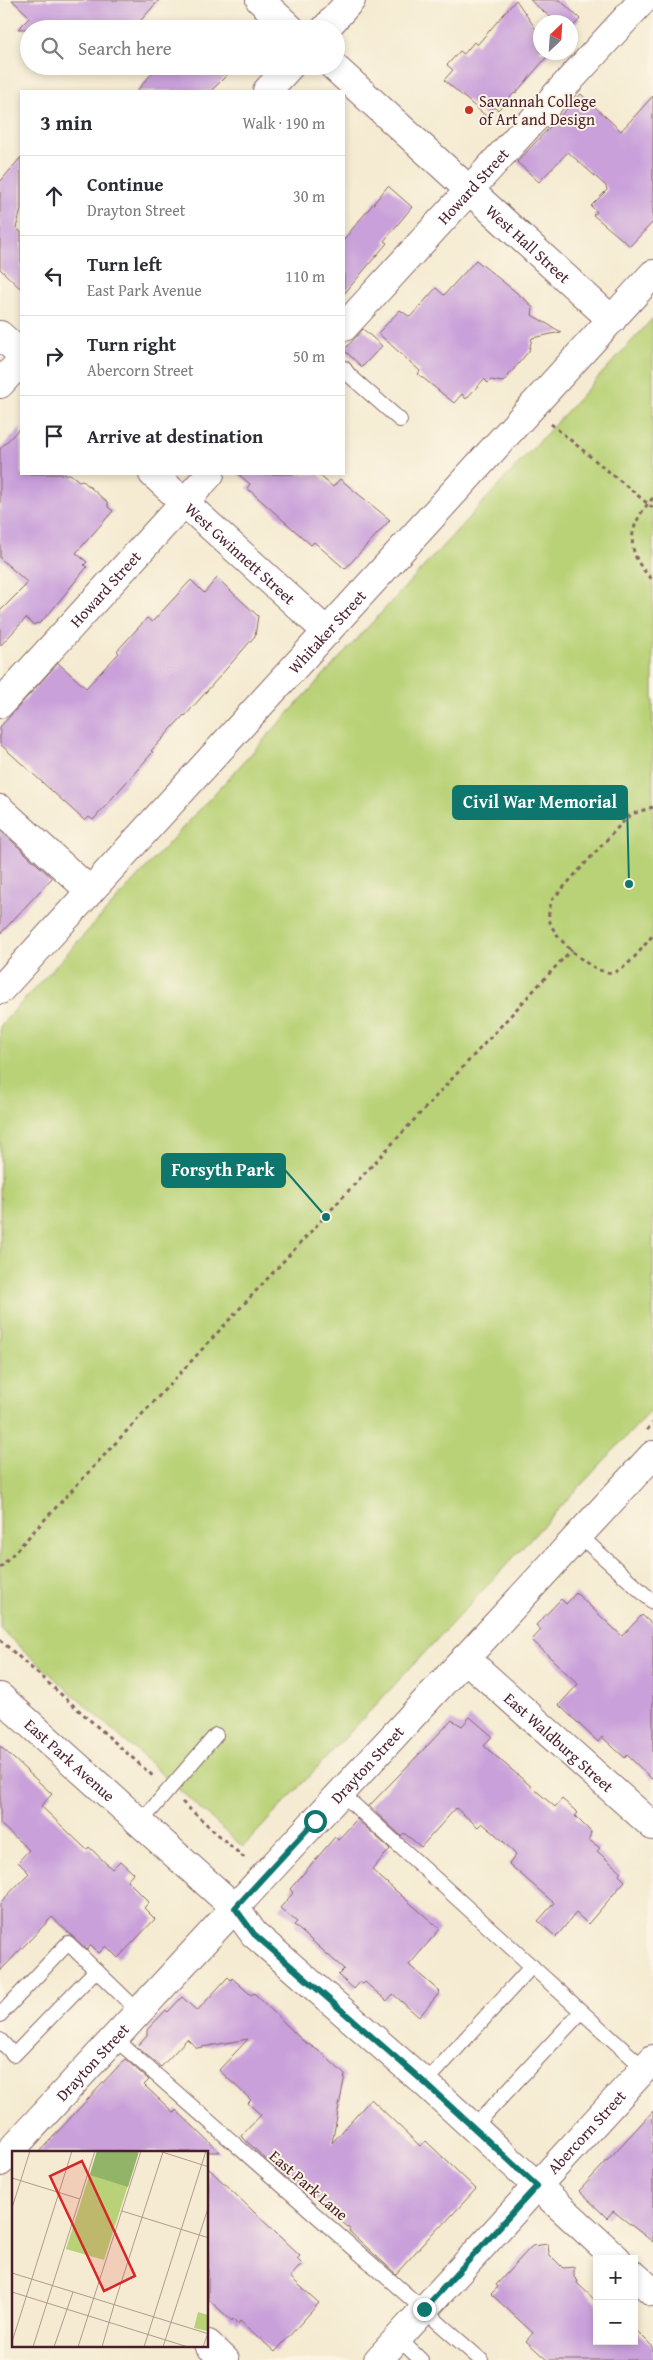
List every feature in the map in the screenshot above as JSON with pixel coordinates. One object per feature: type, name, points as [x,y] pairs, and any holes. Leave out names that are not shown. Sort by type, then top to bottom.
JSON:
[{"type":"street","points":[[260,0],[281,20]]},
{"type":"street","points":[[333,20],[351,0]]},
{"type":"street","name":"Howard Street","points":[[345,326],[643,0]]},
{"type":"street","points":[[269,90],[282,75]]},
{"type":"street","name":"West Hall Street","points":[[343,75],[612,320]]},
{"type":"street","name":"Whitaker Street","points":[[0,990],[653,274]]},
{"type":"street","points":[[0,335],[20,353]]},
{"type":"street","points":[[0,384],[20,362]]},
{"type":"street","name":"West Gwinnett Street","points":[[154,475],[327,632]]},
{"type":"street","name":"Howard Street","points":[[0,704],[209,475]]},
{"type":"street","points":[[0,809],[90,891]]},
{"type":"street","name":"Drayton Street","points":[[14,2151],[113,2037],[579,1536],[650,1443]]},
{"type":"street","name":"East Waldburg Street","points":[[465,1658],[653,1826]]},
{"type":"street","name":"East Park Avenue","points":[[0,1697],[235,1908]]},
{"type":"street","points":[[235,1908],[254,1934],[425,2083],[613,2255]]},
{"type":"street","name":"Abercorn Street","points":[[378,2360],[537,2186],[650,2068]]},
{"type":"street","points":[[638,2279],[653,2292]]},
{"type":"street","points":[[209,2345],[225,2360]]},
{"type":"lane","points":[[345,369],[400,420]]},
{"type":"lane","points":[[579,1536],[653,1602]]},
{"type":"lane","points":[[140,1823],[216,1735]]},
{"type":"lane","points":[[342,1793],[580,2012],[650,2068]]},
{"type":"lane","points":[[0,2016],[68,1943],[138,2011]]},
{"type":"lane","points":[[425,2083],[532,1966]]},
{"type":"lane","points":[[0,2040],[14,2055],[96,1970]]},
{"type":"lane","points":[[474,2128],[580,2012]]},
{"type":"lane","name":"East Park Lane","points":[[113,2037],[481,2360]]},
{"type":"lane","points":[[398,2338],[421,2360]]},
{"type":"path","points":[[548,422],[653,508]]},
{"type":"path","points":[[653,498],[638,516],[632,531],[632,547],[642,570],[653,580]]},
{"type":"path","points":[[653,807],[632,814],[552,900],[548,913],[555,933],[602,973],[614,972],[624,967],[653,935]]},
{"type":"path","points":[[0,1568],[572,949]]},
{"type":"path","points":[[650,1443],[653,1423]]},
{"type":"path","points":[[0,1640],[244,1857],[250,1850]]},
{"type":"green space","points":[[653,318],[653,1408],[243,1847],[0,1629],[0,1026]]},
{"type":"building","points":[[12,0],[159,0],[141,20],[27,20],[30,17]]},
{"type":"building","points":[[516,0],[533,25],[533,60],[544,60],[515,94],[498,110],[494,107],[486,116],[444,80],[453,70],[447,65],[460,51],[464,54],[474,42],[477,45]]},
{"type":"building","points":[[530,0],[560,0],[576,15],[548,15]]},
{"type":"building","points":[[150,75],[227,75],[212,90],[138,90]]},
{"type":"building","points":[[581,94],[621,131],[653,96],[653,222],[630,246],[593,215],[597,212],[591,206],[607,190],[606,186],[568,152],[539,182],[517,162]]},
{"type":"building","points":[[20,158],[20,214],[16,228],[20,231],[20,288],[0,269],[0,182]]},
{"type":"building","points":[[388,186],[412,207],[384,241],[387,243],[345,293],[345,238]]},
{"type":"building","points":[[476,260],[527,301],[533,308],[532,315],[561,332],[532,338],[529,351],[503,382],[491,380],[488,383],[484,379],[466,399],[462,394],[454,403],[418,374],[420,371],[378,333],[400,310],[410,317],[436,288],[444,295]]},
{"type":"building","points":[[363,329],[382,346],[362,367],[345,349]]},
{"type":"building","points":[[20,428],[20,475],[71,475],[79,481],[82,480],[108,503],[108,507],[113,511],[76,553],[87,562],[84,565],[87,567],[52,610],[39,624],[34,625],[26,618],[0,646],[0,611],[28,583],[0,558],[0,449]]},
{"type":"building","points":[[239,475],[319,475],[333,487],[340,479],[390,520],[345,569],[314,542],[311,545],[247,488],[250,484]]},
{"type":"building","points":[[217,578],[258,616],[255,636],[185,716],[151,751],[153,752],[93,820],[89,817],[85,821],[0,744],[0,727],[58,663],[86,688],[119,653],[117,651],[147,618],[152,622],[191,580],[204,593]]},
{"type":"building","points":[[0,830],[52,878],[0,934]]},
{"type":"building","points":[[576,1593],[622,1636],[642,1615],[653,1625],[653,1780],[627,1755],[625,1758],[602,1737],[598,1742],[559,1705],[578,1684],[532,1640],[541,1630],[536,1625],[561,1599],[566,1604]]},
{"type":"building","points":[[470,1717],[492,1736],[484,1746],[555,1807],[562,1799],[578,1813],[575,1816],[591,1832],[589,1840],[600,1848],[597,1851],[621,1872],[619,1875],[625,1881],[588,1924],[576,1913],[556,1937],[538,1921],[554,1903],[509,1864],[516,1855],[502,1840],[482,1823],[478,1827],[456,1808],[421,1847],[404,1833],[401,1836],[369,1806],[452,1720],[462,1726]]},
{"type":"building","points":[[0,1746],[52,1794],[41,1806],[87,1850],[89,1847],[112,1869],[120,1861],[133,1873],[127,1880],[149,1902],[144,1908],[155,1919],[118,1958],[106,1946],[99,1953],[91,1945],[87,1950],[52,1917],[0,1971],[0,1903],[29,1873],[18,1862],[29,1850],[0,1824]]},
{"type":"building","points":[[357,1819],[390,1849],[372,1870],[440,1929],[409,1965],[440,1992],[419,2017],[393,1994],[387,2001],[365,1982],[363,1984],[360,1982],[354,1989],[338,1975],[344,1969],[294,1925],[297,1922],[280,1908],[293,1893],[290,1889],[335,1837],[338,1840]]},
{"type":"building","points":[[228,1977],[231,1980],[232,1978],[251,1995],[254,1993],[302,2040],[322,2053],[345,2075],[332,2143],[371,2099],[420,2146],[426,2141],[476,2189],[441,2227],[439,2226],[396,2274],[349,2231],[350,2229],[291,2177],[271,2161],[270,2163],[241,2136],[261,2115],[248,2103],[251,2100],[219,2070],[248,2039],[197,2048],[187,2039],[161,2067],[137,2047],[147,2036],[147,2030],[166,2010],[168,2012],[182,1997],[197,2011]]},
{"type":"building","points":[[125,2059],[149,2080],[144,2085],[174,2113],[176,2110],[220,2152],[209,2151],[40,2151]]},
{"type":"building","points":[[653,2111],[653,2242],[613,2211],[607,2218],[579,2191]]},
{"type":"building","points":[[209,2169],[300,2256],[297,2259],[302,2264],[290,2277],[319,2303],[275,2352],[240,2321],[238,2324],[233,2319],[232,2321],[209,2300]]},
{"type":"building","points":[[548,2244],[549,2254],[563,2268],[574,2267],[574,2277],[578,2281],[577,2283],[593,2298],[593,2345],[638,2345],[638,2332],[653,2347],[653,2360],[547,2360],[526,2341],[533,2333],[491,2294],[498,2287],[496,2285],[532,2246]]},
{"type":"place","name":"Savannah College of Art and Design","points":[[469,110]]},
{"type":"place","name":"Civil War Memorial","points":[[629,884]]},
{"type":"place","name":"Forsyth Park","points":[[326,1217]]},
{"type":"route","points":[[315,1821],[235,1908],[254,1934],[425,2083],[537,2186],[424,2309]]}]
